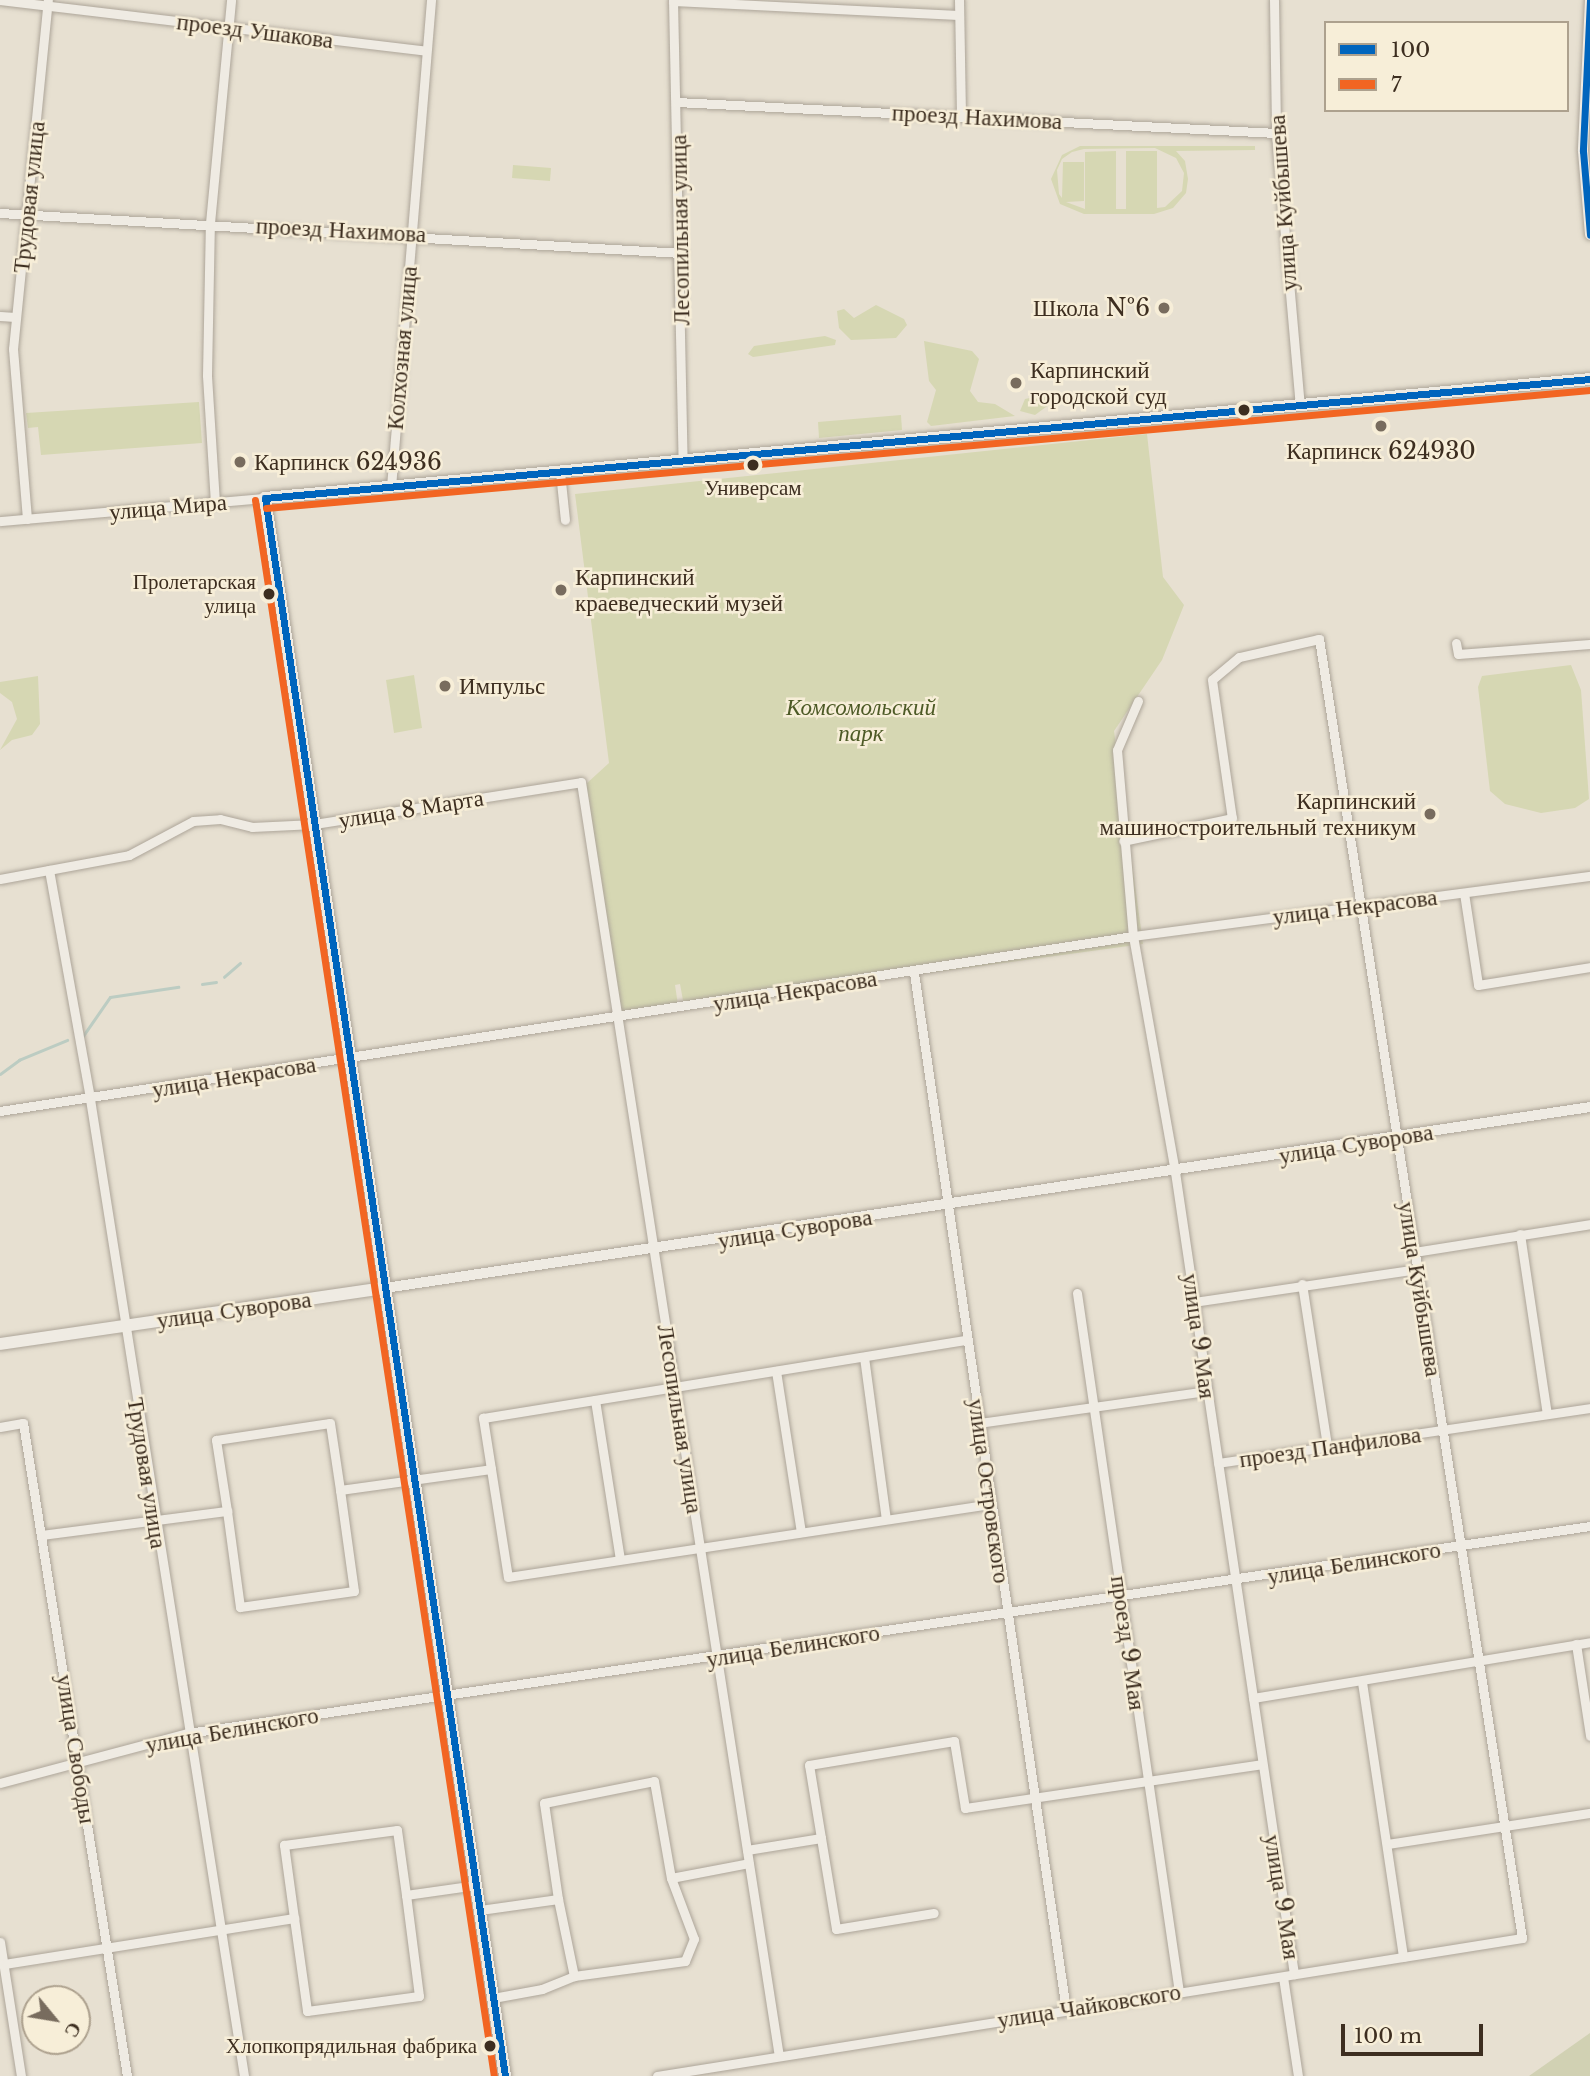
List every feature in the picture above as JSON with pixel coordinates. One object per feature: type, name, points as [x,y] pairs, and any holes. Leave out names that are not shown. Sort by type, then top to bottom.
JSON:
[{"type":"main road","name":"улица Мира","points":[[265,498],[1590,379]]},
{"type":"main road","points":[[265,498],[385,1288],[408,1482],[447,1696],[505,2076]]},
{"type":"main road","name":"улица Суворова","points":[[0,1344],[385,1288]]},
{"type":"street","points":[[215,503],[207,375],[210,223],[231,0]]},
{"type":"street","name":"Колхозная улица","points":[[391,487],[430,0]]},
{"type":"street","points":[[673,0],[959,15]]},
{"type":"street","name":"Лесопильная улица","points":[[673,0],[681,253],[683,460]]},
{"type":"street","points":[[959,0],[961,116]]},
{"type":"street","name":"улица Куйбышева","points":[[1274,0],[1276,132],[1300,405]]},
{"type":"street","points":[[1590,0],[1583,151],[1590,235]]},
{"type":"street","name":"проезд Ушакова","points":[[0,1],[48,3],[426,51]]},
{"type":"street","name":"Трудовая улица","points":[[27,519],[13,349],[29,217],[48,3]]},
{"type":"street","name":"проезд Нахимова","points":[[677,102],[1276,132]]},
{"type":"street","name":"проезд Нахимова","points":[[0,213],[29,217],[412,234],[681,253]]},
{"type":"street","points":[[0,316],[15,317]]},
{"type":"street","points":[[559,472],[565,520]]},
{"type":"street","name":"улица Мира","points":[[0,521],[265,498]]},
{"type":"street","name":"улица Куйбышева","points":[[1123,841],[1232,818],[1212,680],[1239,657],[1319,639],[1522,1938]]},
{"type":"street","points":[[1455,643],[1458,654],[1590,644]]},
{"type":"street","name":"улица 9 Мая","points":[[1138,701],[1117,750],[1133,936],[1175,1172],[1294,1974]]},
{"type":"street","name":"Лесопильная улица","points":[[581,782],[779,2056]]},
{"type":"street","name":"улица 8 Марта","points":[[0,879],[130,855],[193,821],[220,818],[252,827],[314,824],[581,782]]},
{"type":"street","name":"Трудовая улица","points":[[49,870],[90,1099],[123,1326],[244,2076]]},
{"type":"street","name":"улица Некрасова","points":[[0,1111],[914,973],[1133,936],[1590,876]]},
{"type":"street","points":[[1464,893],[1478,985],[1590,967]]},
{"type":"street","name":"улица Островского","points":[[914,973],[1066,2010]]},
{"type":"street","name":"улица Суворова","points":[[385,1288],[654,1251],[1590,1107]]},
{"type":"street","points":[[1414,1252],[1590,1224]]},
{"type":"street","points":[[1520,1234],[1547,1414]]},
{"type":"street","points":[[1194,1301],[1417,1269]]},
{"type":"street","points":[[1302,1284],[1327,1445]]},
{"type":"street","name":"проезд 9 Мая","points":[[1077,1293],[1179,1992]]},
{"type":"street","points":[[967,1340],[483,1418],[508,1577],[991,1504]]},
{"type":"street","points":[[864,1357],[886,1519]]},
{"type":"street","points":[[776,1371],[801,1532]]},
{"type":"street","points":[[979,1423],[1207,1391]]},
{"type":"street","points":[[595,1400],[620,1559]]},
{"type":"street","name":"проезд Панфилова","points":[[1218,1463],[1590,1408]]},
{"type":"street","name":"улица Свободы","points":[[0,1427],[23,1423],[127,2076]]},
{"type":"street","points":[[330,1423],[340,1490],[354,1591],[240,1607],[216,1440],[330,1423]]},
{"type":"street","points":[[340,1490],[491,1469]]},
{"type":"street","points":[[42,1535],[226,1511]]},
{"type":"street","name":"улица Белинского","points":[[0,1783],[77,1760],[188,1733],[718,1658],[1590,1526]]},
{"type":"street","points":[[1253,1698],[1590,1642]]},
{"type":"street","points":[[1576,1644],[1590,1736]]},
{"type":"street","points":[[1362,1682],[1403,1957]]},
{"type":"street","points":[[934,1913],[836,1929],[809,1765],[954,1741],[965,1808],[1262,1764]]},
{"type":"street","points":[[494,1998],[542,1989],[574,1976],[685,1961],[694,1939],[671,1878],[654,1781],[544,1803],[558,1899],[574,1976]]},
{"type":"street","points":[[1387,1844],[1504,1829],[1590,1813]]},
{"type":"street","points":[[397,1830],[405,1895],[419,1996],[307,2011],[284,1845],[397,1830]]},
{"type":"street","points":[[747,1850],[821,1838]]},
{"type":"street","points":[[671,1878],[749,1863]]},
{"type":"street","points":[[405,1895],[476,1885]]},
{"type":"street","points":[[480,1910],[558,1899]]},
{"type":"street","points":[[4,1964],[294,1918]]},
{"type":"street","name":"улица Чайковского","points":[[657,2076],[1522,1938]]},
{"type":"street","points":[[0,1942],[21,2076]]},
{"type":"street","points":[[1283,1977],[1298,2076]]},
{"type":"green space","points":[[1080,146],[1255,146],[1255,150],[1176,151],[1185,161],[1188,179],[1186,193],[1173,208],[1154,214],[1084,214],[1060,204],[1051,179],[1062,155]],"holes":[[[1155,148],[1176,158],[1184,173],[1182,191],[1165,207],[1157,208],[1157,151],[1126,151],[1126,209],[1116,209],[1116,151],[1085,152],[1085,209],[1066,202],[1084,201],[1084,162],[1063,162],[1062,198],[1059,194],[1057,170],[1062,159],[1072,152],[1084,149]]]},
{"type":"green space","points":[[513,165],[551,168],[550,181],[512,178]]},
{"type":"green space","points":[[876,305],[904,319],[907,325],[896,338],[851,340],[839,328],[837,311],[844,309],[854,318]]},
{"type":"green space","points":[[825,336],[836,340],[835,345],[753,357],[748,354],[754,346]]},
{"type":"green space","points":[[924,341],[972,351],[979,359],[970,391],[978,402],[995,404],[1015,416],[931,426],[927,422],[936,390],[929,381]]},
{"type":"green space","points":[[1053,393],[1050,404],[1035,415],[1020,411],[1025,399]]},
{"type":"green space","points":[[199,402],[202,443],[41,455],[38,427],[28,428],[26,413]]},
{"type":"green space","points":[[901,415],[902,430],[819,438],[818,422]]},
{"type":"green space","name":"Комсомольский парк","points":[[1147,434],[1163,577],[1184,605],[1162,660],[1114,731],[1143,944],[684,1006],[680,984],[675,985],[678,1005],[617,1013],[586,784],[609,763],[575,494]]},
{"type":"green space","points":[[1571,665],[1581,690],[1589,799],[1575,808],[1541,813],[1505,804],[1490,791],[1478,687],[1482,676]]},
{"type":"green space","points":[[414,675],[422,728],[394,733],[386,680]]},
{"type":"green space","points":[[38,676],[40,724],[32,735],[12,740],[0,750],[17,719],[12,702],[0,693],[0,682]]},
{"type":"green space","points":[[1590,2033],[1590,2076],[1529,2076]]},
{"type":"waterway","points":[[224,977],[240,963]]},
{"type":"waterway","points":[[202,984],[216,982]]},
{"type":"waterway","points":[[83,1036],[110,997],[178,987]]},
{"type":"waterway","points":[[0,1074],[19,1060],[67,1040]]},
{"type":"transit line","name":"100","points":[[1590,0],[1583,151],[1590,235]]},
{"type":"transit line","name":"100","points":[[265,498],[1590,379]]},
{"type":"transit line","name":"7","points":[[266,508],[1590,390]]},
{"type":"transit line","name":"100","points":[[265,498],[505,2076]]},
{"type":"transit line","name":"7","points":[[255,500],[494,2076]]},
{"type":"place","name":"Школа №6","points":[[1164,308]]},
{"type":"place","name":"Карпинский городской суд","points":[[1016,383]]},
{"type":"place","name":"Карпинск 624930","points":[[1381,426]]},
{"type":"place","name":"Карпинск 624936","points":[[240,462]]},
{"type":"place","name":"Универсам","points":[[753,465]]},
{"type":"place","name":"Карпинский краеведческий музей","points":[[561,590]]},
{"type":"place","name":"Пролетарская улица","points":[[269,594]]},
{"type":"place","name":"Импульс","points":[[445,686]]},
{"type":"place","name":"Карпинский машиностроительный техникум","points":[[1430,814]]},
{"type":"place","name":"Хлопкопрядильная фабрика","points":[[490,2046]]}]
